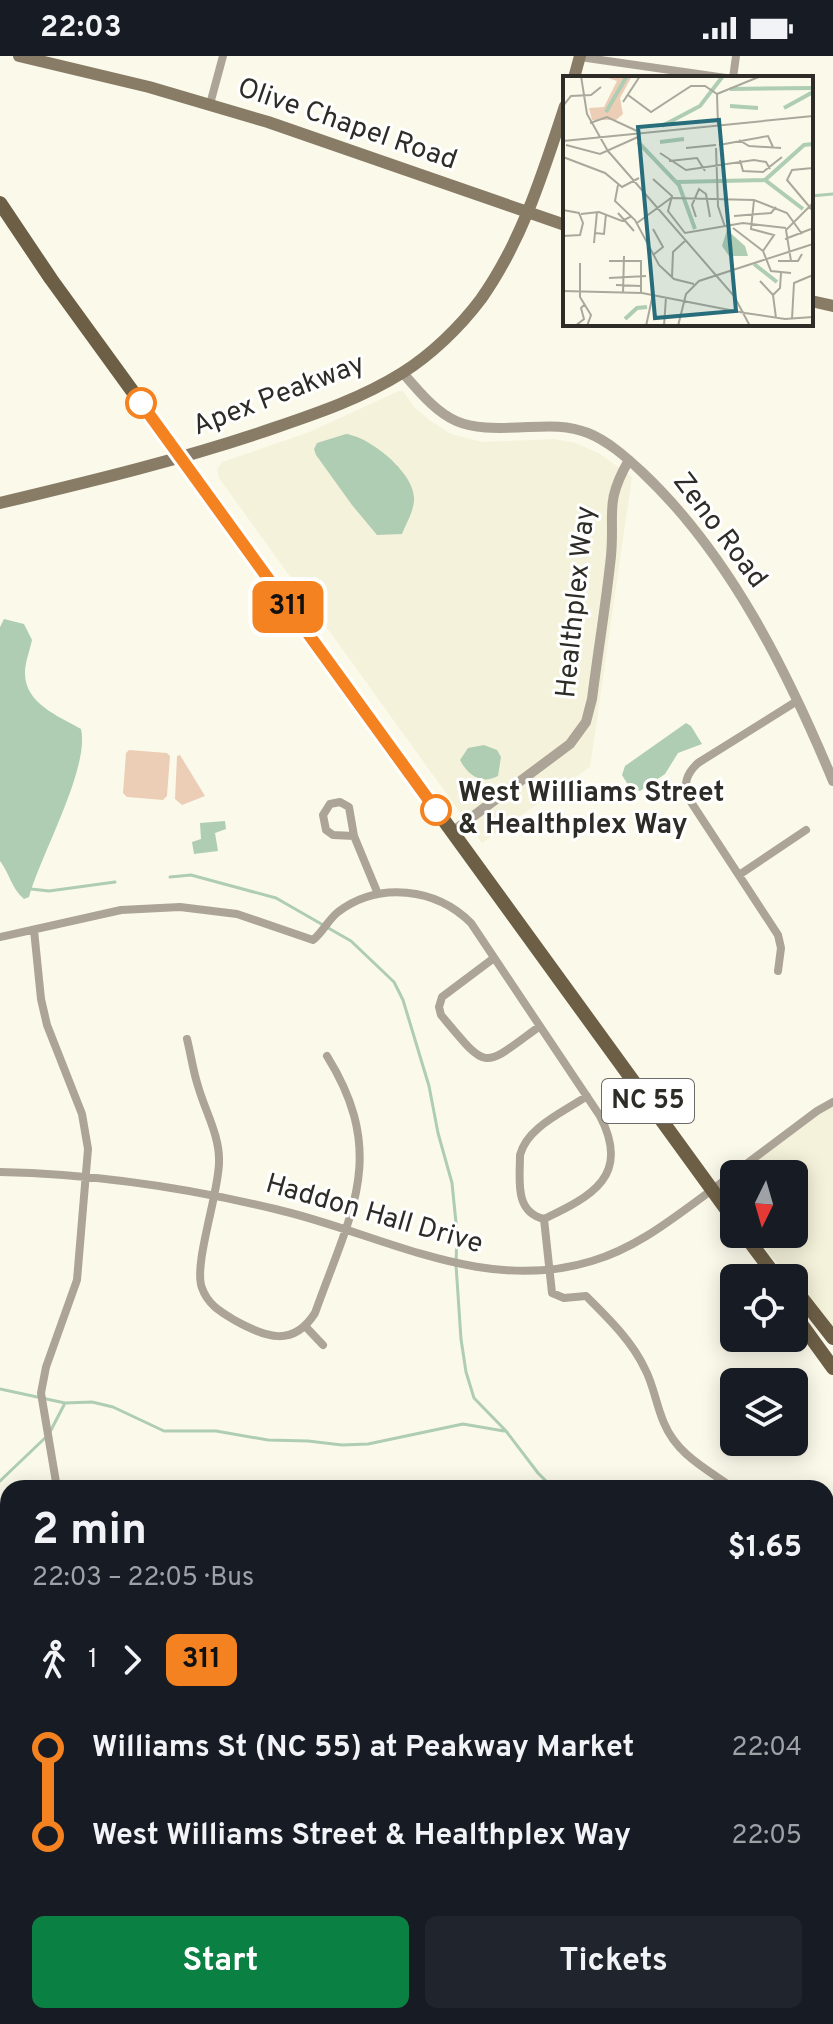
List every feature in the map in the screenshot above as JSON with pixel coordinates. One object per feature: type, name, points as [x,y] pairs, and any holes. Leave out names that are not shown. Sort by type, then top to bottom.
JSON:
[{"type":"main road","name":"Olive Chapel Road","points":[[19,56],[210,104],[563,224]]},
{"type":"main road","name":"Apex Peakway","points":[[0,503],[181,458],[353,399],[403,373],[452,332],[473,310],[495,279],[529,213],[563,112]]},
{"type":"main road","name":"NC 55","points":[[0,203],[51,279],[720,1201]]},
{"type":"main road","points":[[813,301],[833,306]]},
{"type":"main road","points":[[808,1306],[833,1338]]},
{"type":"main road","points":[[808,1333],[833,1368]]},
{"type":"street","points":[[210,104],[223,56]]},
{"type":"street","points":[[733,76],[736,56]]},
{"type":"street","points":[[580,57],[712,76]]},
{"type":"street","name":"Zeno Road","points":[[403,373],[430,405],[458,422],[485,430],[546,426],[573,428],[596,436],[629,460],[673,503],[698,534],[748,608],[797,701],[833,781]]},
{"type":"street","name":"Healthplex Way","points":[[452,832],[561,753],[578,736],[586,722],[592,699],[611,555],[611,501],[618,479],[629,460]]},
{"type":"street","points":[[778,971],[781,948],[778,935],[689,799],[686,789],[687,776],[698,763],[797,701]]},
{"type":"street","points":[[354,836],[333,835],[326,830],[323,815],[330,804],[340,802],[349,807],[354,836],[378,894]]},
{"type":"street","points":[[739,875],[806,830]]},
{"type":"street","points":[[0,937],[121,910],[180,907],[237,914],[313,940],[339,911],[378,894],[412,893],[447,904],[471,923],[587,1096],[610,1138],[608,1172],[599,1187],[586,1199],[544,1219],[528,1213],[522,1203],[522,1147],[531,1135],[587,1096]]},
{"type":"street","points":[[34,930],[41,999],[47,1025],[85,1124],[88,1149],[77,1280],[46,1367],[41,1393],[56,1480]]},
{"type":"street","points":[[494,958],[442,997],[439,1007],[441,1015],[475,1055],[488,1060],[540,1026]]},
{"type":"street","points":[[187,1039],[195,1078],[218,1144],[215,1195],[200,1268],[200,1285],[206,1298],[218,1310],[261,1334],[282,1336],[305,1326],[315,1313],[346,1228],[360,1175],[359,1137],[350,1100],[327,1056]]},
{"type":"street","name":"Haddon Hall Drive","points":[[0,1172],[87,1177],[215,1195],[346,1228],[463,1266],[515,1272],[551,1269],[617,1252],[662,1228],[833,1102]]},
{"type":"street","points":[[544,1219],[552,1293],[564,1298],[586,1296],[615,1325],[646,1369],[663,1422],[678,1447],[722,1480]]},
{"type":"street","points":[[305,1326],[323,1345]]},
{"type":"shaded area","points":[[403,391],[414,407],[429,420],[451,434],[482,442],[554,439],[576,443],[600,454],[632,477],[590,767],[482,843],[219,478],[217,469],[222,462],[307,433]]},
{"type":"shaded area","points":[[346,434],[367,442],[389,457],[412,487],[414,502],[402,534],[377,535],[316,455],[314,449],[317,443]]},
{"type":"shaded area","points":[[4,619],[24,624],[32,640],[25,672],[30,692],[44,707],[81,729],[82,746],[71,788],[29,897],[24,899],[0,861],[0,627]]},
{"type":"shaded area","points":[[686,723],[702,744],[678,753],[665,774],[640,791],[630,788],[622,775],[625,766]]},
{"type":"shaded area","points":[[484,745],[497,750],[501,757],[498,776],[492,779],[481,779],[471,774],[460,760],[468,748]]},
{"type":"shaded area","points":[[129,750],[167,753],[170,756],[167,796],[163,800],[127,797],[123,793],[126,753]]},
{"type":"shaded area","points":[[180,755],[205,796],[182,805],[175,799],[177,756]]},
{"type":"shaded area","points":[[225,821],[226,829],[215,833],[218,851],[194,854],[192,842],[201,839],[200,823]]},
{"type":"shaded area","points":[[833,1102],[833,1332],[808,1301],[808,1264],[778,1264],[765,1248],[808,1248],[808,1160],[755,1160]]},
{"type":"waterway","points":[[813,196],[833,194]]},
{"type":"waterway","points":[[170,877],[191,875],[276,898],[351,941],[394,982],[403,1000],[429,1086],[452,1183],[461,1339],[466,1372],[474,1398],[506,1431],[545,1480]]},
{"type":"waterway","points":[[30,886],[31,889],[49,891],[115,882]]},
{"type":"waterway","points":[[0,1389],[65,1403],[92,1402],[113,1407],[164,1431],[216,1431],[268,1440],[368,1444],[463,1424],[504,1431]]},
{"type":"waterway","points":[[50,1432],[65,1403]]},
{"type":"waterway","points":[[1,1480],[45,1438]]},
{"type":"bus line","name":"311","points":[[141,403],[436,810]]},
{"type":"place","name":"West Williams Street & Healthplex Way","points":[[436,810]]}]
